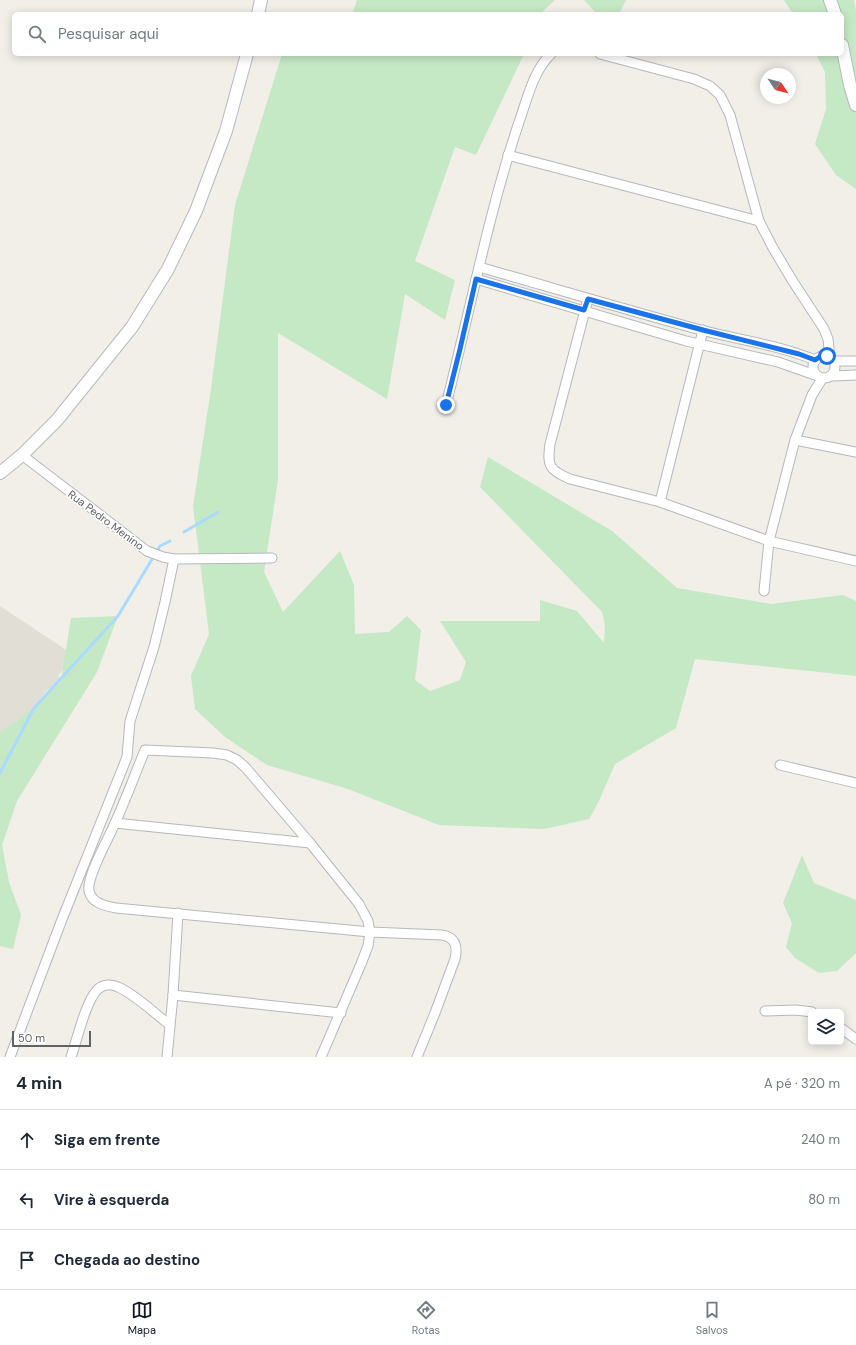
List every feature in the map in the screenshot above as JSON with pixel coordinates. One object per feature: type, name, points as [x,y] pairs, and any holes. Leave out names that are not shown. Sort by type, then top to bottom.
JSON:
[{"type":"street","points":[[259,12],[262,0]]},
{"type":"street","points":[[830,0],[834,12]]},
{"type":"street","points":[[844,55],[856,105]]},
{"type":"street","points":[[0,473],[22,455],[57,420],[132,327],[168,269],[196,211],[226,131],[246,56]]},
{"type":"street","points":[[446,405],[476,279],[508,156],[530,91],[538,73],[549,56]]},
{"type":"street","points":[[608,56],[694,79],[710,86],[720,95],[730,115],[760,221],[773,248],[824,329],[828,339],[832,359],[836,368],[832,376]]},
{"type":"street","points":[[508,156],[760,221]]},
{"type":"street","points":[[479,267],[588,299],[799,354],[815,360]]},
{"type":"street","points":[[476,279],[700,344],[778,362],[818,377],[826,379],[832,376],[856,375]]},
{"type":"street","points":[[588,299],[550,444],[548,457],[549,464],[552,469],[570,479],[660,502],[768,541],[856,561]]},
{"type":"street","points":[[660,502],[703,330]]},
{"type":"street","points":[[764,591],[768,541],[795,440],[818,377],[813,368],[815,360],[821,356],[832,359],[856,361]]},
{"type":"street","points":[[795,440],[856,452]]},
{"type":"street","name":"Rua Pedro Menino","points":[[22,455],[147,551],[163,558],[272,558]]},
{"type":"street","points":[[10,1057],[61,922],[123,769],[129,748],[130,721],[154,647],[174,559]]},
{"type":"street","points":[[129,748],[213,753],[227,755],[237,760],[245,767],[310,843],[359,904],[368,921],[370,932],[368,946],[362,964],[321,1057]]},
{"type":"street","points":[[146,750],[92,874],[89,884],[89,891],[92,897],[97,902],[116,908],[370,932],[448,936],[456,944],[457,950],[455,959],[435,1013],[416,1057]]},
{"type":"street","points":[[780,766],[856,783]]},
{"type":"street","points":[[115,823],[310,843]]},
{"type":"street","points":[[167,1057],[173,995],[178,913]]},
{"type":"street","points":[[71,1057],[92,998],[98,989],[104,985],[112,985],[127,992],[170,1025]]},
{"type":"street","points":[[173,995],[341,1013]]},
{"type":"street","points":[[765,1010],[808,1012]]},
{"type":"street","points":[[844,1030],[856,1039]]},
{"type":"shaded area","points":[[0,606],[74,655],[58,676],[61,681],[47,690],[27,716],[0,736]]},
{"type":"green space","points":[[357,0],[555,0],[543,12],[353,12]]},
{"type":"green space","points":[[584,0],[626,0],[620,12],[595,12]]},
{"type":"green space","points":[[784,0],[854,0],[856,10],[856,189],[836,175],[815,144],[826,109],[825,72],[817,56],[844,56],[844,12],[792,12]]},
{"type":"green space","points":[[281,56],[523,56],[476,155],[455,147],[415,261],[455,280],[445,320],[405,294],[387,399],[278,333],[278,480],[264,572],[283,612],[340,551],[354,585],[355,634],[389,632],[407,616],[421,630],[415,680],[430,691],[460,680],[466,662],[440,621],[540,621],[540,600],[577,611],[604,643],[605,625],[602,612],[480,487],[488,457],[612,531],[677,588],[771,604],[843,595],[856,601],[856,676],[695,659],[676,728],[615,764],[598,803],[589,819],[544,829],[439,825],[348,789],[267,765],[225,737],[195,709],[191,676],[209,634],[193,506],[211,389],[235,205]]},
{"type":"green space","points":[[118,616],[97,672],[17,801],[2,845],[9,882],[21,915],[13,949],[0,946],[0,733],[34,708],[61,681],[71,618]]},
{"type":"green space","points":[[802,855],[814,883],[856,900],[856,953],[837,971],[819,973],[795,958],[786,947],[792,923],[783,903]]},
{"type":"waterway","points":[[184,532],[218,512]]},
{"type":"waterway","points":[[0,773],[34,708],[118,616],[160,546],[170,541]]},
{"type":"route","points":[[446,405],[476,279],[584,310],[588,299],[799,354],[815,360],[821,356],[827,356]]}]
